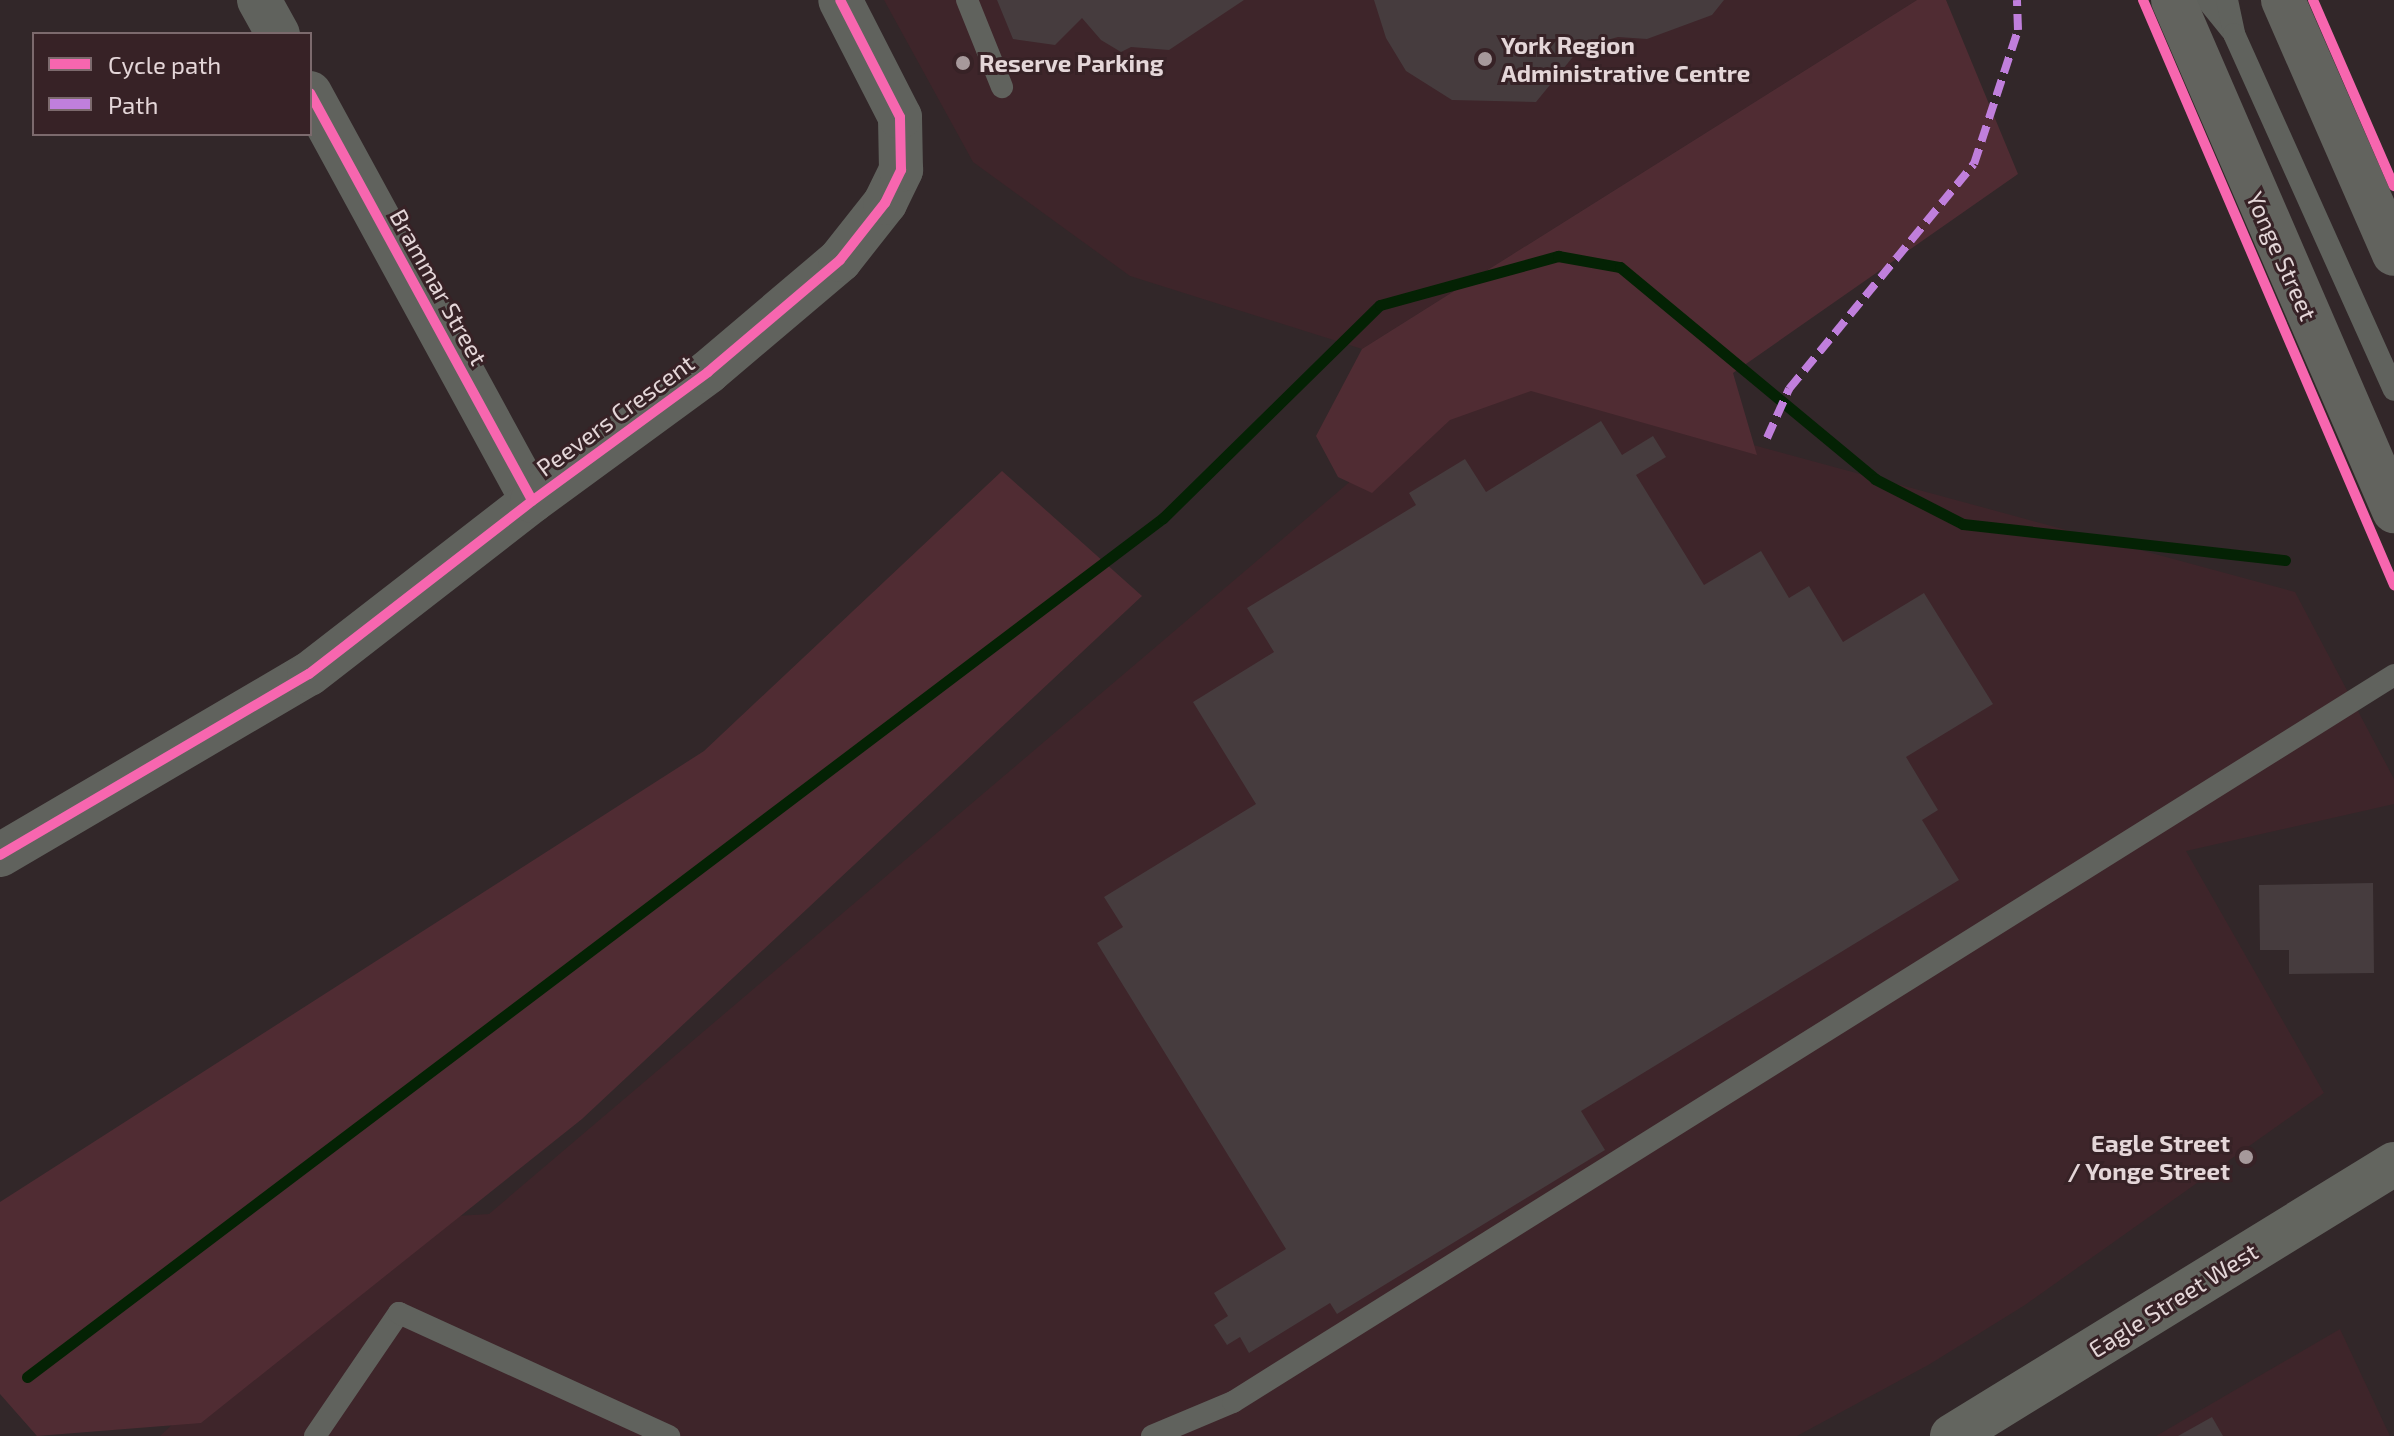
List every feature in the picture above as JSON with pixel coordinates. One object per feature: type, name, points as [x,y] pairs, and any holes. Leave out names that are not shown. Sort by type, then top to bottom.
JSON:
[{"type":"main road","name":"Yonge Street","points":[[2173,0],[2394,511]]},
{"type":"main road","points":[[2283,0],[2394,254]]},
{"type":"main road","name":"Eagle Street West","points":[[1952,1436],[2394,1164]]},
{"type":"street","points":[[259,0],[277,32]]},
{"type":"street","name":"Peevers Crescent","points":[[0,855],[309,674],[532,501],[708,372],[840,260],[885,203],[901,170],[900,117],[840,0]]},
{"type":"street","name":"Brammar Street","points":[[312,97],[532,501]]},
{"type":"lane","points":[[967,0],[1002,87]]},
{"type":"lane","points":[[2207,0],[2234,34]]},
{"type":"lane","points":[[2227,0],[2234,34],[2394,390]]},
{"type":"lane","points":[[1152,1436],[1233,1402],[2394,675]]},
{"type":"lane","points":[[315,1436],[399,1313],[669,1436]]},
{"type":"shaded area","points":[[884,0],[1917,0],[1362,349],[1130,276],[973,162]]},
{"type":"shaded area","points":[[1917,0],[1946,0],[2018,174],[1733,373],[1757,455],[1531,391],[1450,420],[1372,493],[1338,477],[1316,436],[1362,349]]},
{"type":"shaded area","points":[[1480,371],[2295,592],[2394,779],[2394,804],[2186,851],[2324,1093],[2025,1305],[1930,1364],[1797,1436],[160,1436],[390,1220],[489,1214]]},
{"type":"shaded area","points":[[1002,471],[1142,596],[582,1119],[201,1423],[37,1436],[0,1394],[0,1202],[704,751]]},
{"type":"shaded area","points":[[2340,1329],[2390,1436],[2156,1436]]},
{"type":"building","points":[[997,0],[1244,0],[1169,50],[1131,47],[1121,52],[1101,40],[1082,18],[1055,45],[1013,39]]},
{"type":"building","name":"York Region Administrative Centre","points":[[1374,0],[1724,0],[1712,15],[1647,39],[1618,37],[1581,47],[1536,102],[1452,100],[1406,71],[1386,38]]},
{"type":"building","points":[[1601,421],[1622,455],[1653,436],[1666,457],[1636,475],[1704,585],[1761,551],[1789,598],[1809,586],[1843,642],[1924,593],[1993,704],[1906,757],[1938,810],[1922,820],[1959,880],[1581,1111],[1605,1150],[1337,1314],[1330,1303],[1249,1353],[1240,1337],[1227,1345],[1214,1325],[1228,1316],[1214,1293],[1286,1249],[1097,943],[1123,927],[1104,897],[1256,804],[1193,702],[1274,652],[1247,608],[1416,505],[1409,493],[1465,459],[1486,492]]},
{"type":"building","points":[[2373,883],[2374,973],[2289,974],[2289,950],[2260,950],[2259,885]]},
{"type":"building","points":[[2212,1417],[2223,1436],[2178,1436]]},
{"type":"waterway","points":[[27,1377],[1163,518],[1380,305],[1558,256],[1620,267],[1875,479],[1963,524],[2285,560]]},
{"type":"marked path","points":[[1767,438],[1789,389],[1974,164],[2018,30],[2017,0]]},
{"type":"cycle path","points":[[0,855],[309,674],[532,501],[708,372],[840,260],[885,203],[901,170],[900,117],[840,0]]},
{"type":"cycle path","points":[[2143,0],[2394,585]]},
{"type":"cycle path","points":[[2313,0],[2394,186]]},
{"type":"cycle path","points":[[312,97],[532,501]]},
{"type":"place","name":"York Region Administrative Centre","points":[[1485,59]]},
{"type":"place","name":"Reserve Parking","points":[[963,63]]},
{"type":"place","name":"Eagle Street / Yonge Street","points":[[2246,1157]]}]
